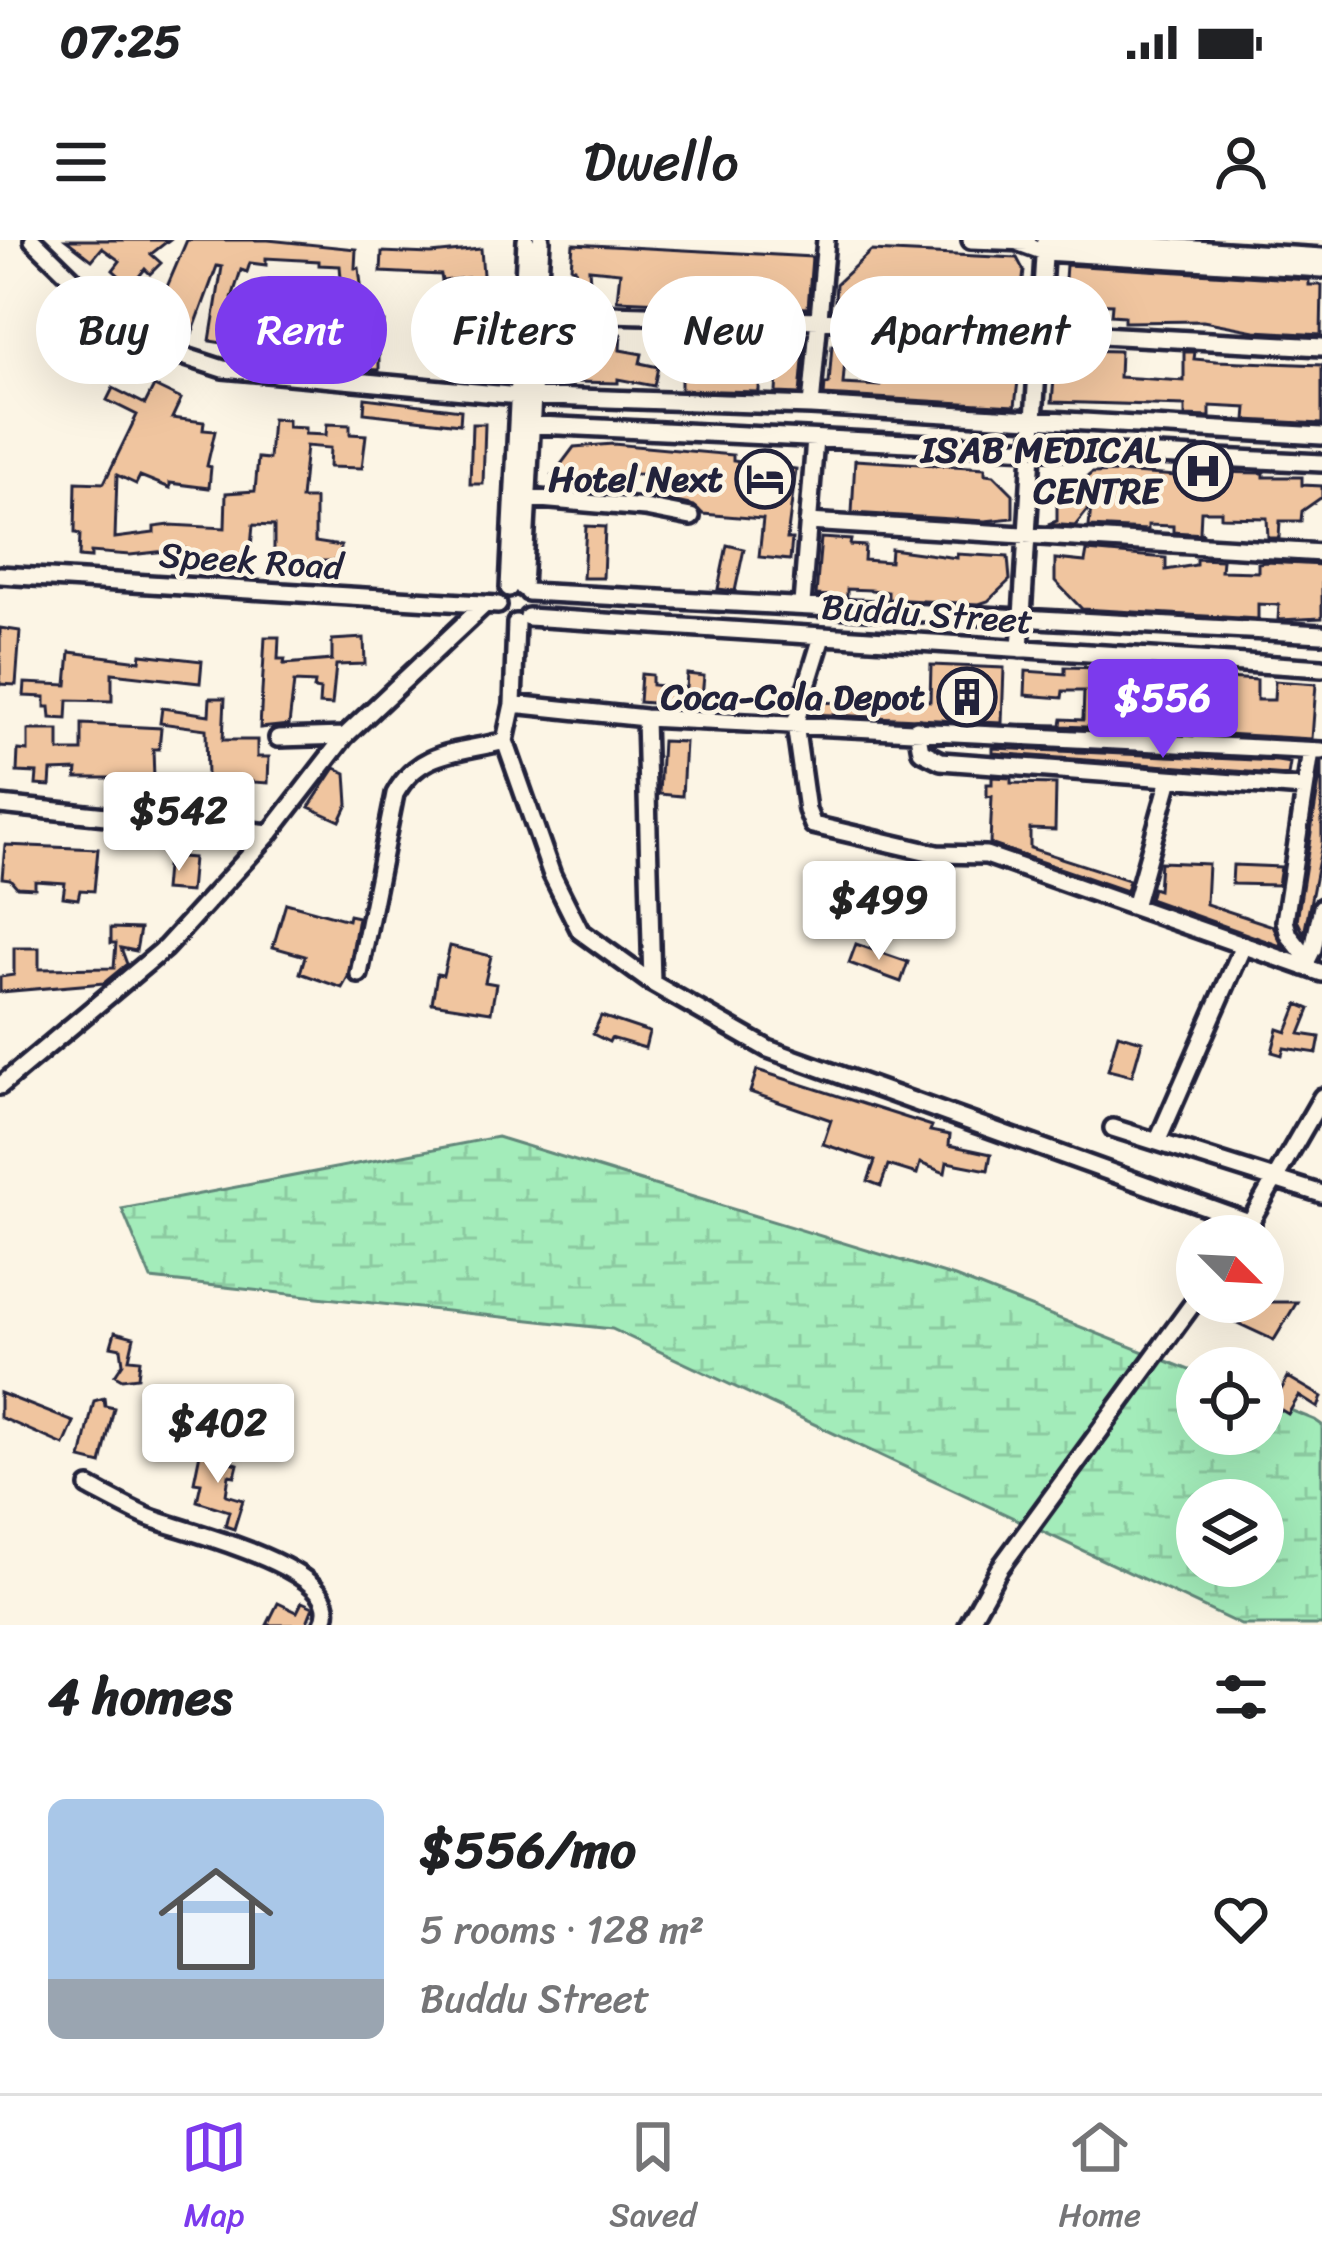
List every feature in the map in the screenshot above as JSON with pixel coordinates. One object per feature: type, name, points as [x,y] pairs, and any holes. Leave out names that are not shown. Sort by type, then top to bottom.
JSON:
[{"type":"street","points":[[33,240],[146,344],[223,369],[526,396],[1034,417],[1322,436]]},
{"type":"street","points":[[526,240],[520,590],[533,604],[522,620],[506,741],[552,875],[580,931],[652,983],[768,1049],[1210,1215]]},
{"type":"street","points":[[540,276],[541,240]]},
{"type":"street","points":[[811,406],[826,240]]},
{"type":"street","points":[[971,240],[1320,256]]},
{"type":"street","points":[[1043,276],[1046,243]]},
{"type":"street","points":[[618,314],[830,321]]},
{"type":"street","points":[[1112,336],[1322,347]]},
{"type":"street","points":[[526,396],[528,384]]},
{"type":"street","points":[[1020,650],[1035,384]]},
{"type":"street","points":[[525,424],[1322,464]]},
{"type":"street","points":[[520,590],[528,498],[525,424]]},
{"type":"street","points":[[802,604],[815,439]]},
{"type":"street","points":[[528,498],[645,508],[691,518]]},
{"type":"street","points":[[808,522],[1322,553]]},
{"type":"street","name":"Speek Road","points":[[0,575],[490,606]]},
{"type":"street","points":[[0,1087],[165,947],[270,833],[345,736],[490,606],[520,590],[1322,634]]},
{"type":"street","points":[[490,606],[503,617],[522,620]]},
{"type":"street","name":"Buddu Street","points":[[522,620],[1322,668]]},
{"type":"street","points":[[822,637],[795,724],[806,810],[814,825],[938,854],[986,855],[1322,972]]},
{"type":"street","points":[[513,704],[645,718],[1316,751],[1303,788],[1285,921],[1306,963]]},
{"type":"street","points":[[645,718],[652,983]]},
{"type":"street","points":[[917,728],[921,752],[941,761],[1303,788]]},
{"type":"street","points":[[278,738],[345,736]]},
{"type":"street","points":[[359,974],[394,794],[406,772],[423,760],[506,741]]},
{"type":"street","points":[[1134,907],[1170,778]]},
{"type":"street","points":[[0,805],[270,833]]},
{"type":"street","points":[[1306,963],[1322,907]]},
{"type":"street","points":[[1158,1140],[1244,946]]},
{"type":"street","points":[[1255,1215],[1322,1096]]},
{"type":"street","points":[[1113,1128],[1322,1194]]},
{"type":"street","points":[[968,1625],[999,1569],[1179,1323]]},
{"type":"street","points":[[89,1487],[151,1519],[198,1532],[303,1576],[326,1597],[328,1609],[322,1625]]},
{"type":"green space","points":[[497,1137],[955,1277],[1176,1365],[1176,1455],[1284,1455],[1284,1407],[1315,1420],[1322,1425],[1322,1625],[1241,1625],[612,1329],[151,1279],[122,1209]]},
{"type":"building","points":[[66,240],[169,240],[151,254],[161,263],[150,274],[145,269],[139,276],[120,276],[113,270],[120,261],[102,248],[92,260]]},
{"type":"building","points":[[187,240],[268,240],[356,249],[355,268],[360,276],[341,276],[340,266],[319,265],[319,261],[266,258],[266,265],[250,263],[239,276],[221,276],[222,267],[217,266],[191,337],[191,276],[172,276]]},
{"type":"building","points":[[573,244],[812,257],[808,308],[806,276],[642,276],[642,301],[618,300],[620,272],[589,269],[590,276],[576,276],[571,267]]},
{"type":"building","points":[[481,249],[483,276],[381,272],[382,252]]},
{"type":"building","points":[[871,251],[1017,258],[1024,271],[1023,276],[844,276]]},
{"type":"building","points":[[1066,265],[1309,280],[1309,285],[1322,285],[1321,335],[1255,331],[1203,321],[1124,322],[1124,316],[1112,315],[1112,276],[1065,276]]},
{"type":"building","points":[[618,334],[620,350],[642,354],[642,384],[618,379]]},
{"type":"building","points":[[1112,351],[1120,351],[1119,377],[1184,381],[1184,352],[1195,352],[1194,359],[1322,365],[1322,424],[1246,420],[1247,408],[1210,406],[1210,417],[1185,416],[1185,406],[1052,402],[1054,384],[1112,384]]},
{"type":"building","points":[[830,371],[830,384],[1018,384],[1015,406],[824,395]]},
{"type":"building","points":[[681,384],[759,384],[759,392],[681,390]]},
{"type":"building","points":[[776,384],[801,384],[800,394],[776,393]]},
{"type":"building","points":[[154,386],[181,399],[172,418],[204,422],[203,430],[215,431],[207,466],[211,467],[209,488],[170,483],[170,488],[140,476],[136,484],[117,475],[115,538],[154,533],[154,527],[170,525],[225,528],[226,493],[255,491],[258,458],[269,459],[272,419],[288,420],[288,427],[305,428],[305,434],[326,435],[327,424],[350,425],[350,434],[366,435],[362,468],[329,467],[330,448],[306,446],[301,499],[315,499],[315,542],[341,546],[340,561],[274,561],[274,526],[253,525],[250,558],[185,555],[185,549],[130,555],[91,552],[91,558],[79,557],[76,482],[104,483],[137,415],[107,400],[113,388],[145,404]]},
{"type":"building","points":[[365,398],[461,410],[460,424],[364,413]]},
{"type":"building","points":[[472,424],[485,424],[483,484],[470,484]]},
{"type":"building","points":[[613,444],[733,455],[733,461],[796,469],[787,539],[792,539],[790,560],[759,557],[763,519],[703,514],[694,506],[648,496],[649,474],[553,475],[574,447]]},
{"type":"building","points":[[855,460],[985,468],[985,474],[994,475],[1013,494],[1013,518],[985,521],[852,513]]},
{"type":"building","points":[[1092,473],[1302,477],[1302,485],[1322,486],[1322,497],[1302,511],[1301,521],[1280,521],[1279,538],[1268,538],[1267,518],[1221,517],[1221,511],[1201,511],[1200,532],[1204,534],[1173,532],[1173,526],[1148,525],[1148,530],[1089,527],[1091,506],[1075,526],[1048,524],[1057,521],[1057,501]]},
{"type":"building","points":[[586,526],[605,527],[603,578],[583,578]]},
{"type":"building","points":[[821,538],[865,546],[864,560],[890,562],[891,549],[957,558],[957,554],[1008,557],[1010,580],[979,604],[888,599],[888,592],[871,590],[847,589],[847,597],[816,595]]},
{"type":"building","points":[[727,545],[744,549],[735,591],[718,589]]},
{"type":"building","points":[[1087,551],[1166,558],[1166,570],[1196,565],[1196,559],[1222,560],[1221,571],[1258,572],[1258,563],[1266,562],[1322,565],[1322,618],[1278,620],[1279,605],[1258,604],[1258,619],[1082,609],[1055,581],[1055,559],[1085,562]]},
{"type":"building","points":[[0,628],[20,631],[16,685],[0,684]]},
{"type":"building","points":[[265,637],[279,637],[278,659],[285,659],[284,664],[332,660],[332,640],[364,638],[365,664],[336,665],[332,705],[319,704],[320,690],[314,689],[315,683],[294,682],[289,725],[260,728]]},
{"type":"building","points":[[70,652],[140,661],[141,654],[202,661],[200,683],[112,673],[112,701],[68,700],[67,719],[51,718],[45,697],[24,696],[25,683],[67,685]]},
{"type":"building","name":"Coca-Cola Depot","points":[[931,665],[1004,668],[1002,723],[811,714],[814,702],[844,703],[844,694],[866,696],[867,689],[877,690],[876,697],[930,701]]},
{"type":"building","points":[[1065,667],[1099,668],[1097,704],[1144,714],[1149,682],[1191,682],[1183,731],[1012,724],[1061,725],[1062,719],[1083,720],[1084,691],[1063,691],[1062,698],[1025,695],[1026,671],[1065,674]]},
{"type":"building","points":[[641,674],[652,675],[652,685],[686,688],[687,674],[704,676],[701,707],[639,702]]},
{"type":"building","points":[[1226,678],[1257,680],[1257,700],[1274,700],[1275,681],[1316,684],[1312,739],[1225,734]]},
{"type":"building","points":[[210,698],[225,698],[223,740],[257,740],[257,757],[269,757],[268,783],[207,779],[206,729],[160,723],[162,708],[209,715]]},
{"type":"building","points":[[82,724],[161,728],[159,749],[153,749],[154,779],[140,780],[141,788],[119,789],[119,778],[76,778],[77,770],[51,771],[50,786],[36,785],[37,773],[17,772],[18,750],[28,751],[28,730],[59,730],[59,751],[82,751]]},
{"type":"building","points":[[662,741],[685,742],[682,796],[659,794]]},
{"type":"building","points":[[993,748],[1290,763],[1288,775],[993,753]]},
{"type":"building","points":[[1322,763],[1322,844],[1304,934],[1297,920]]},
{"type":"building","points":[[335,768],[346,773],[348,804],[340,821],[309,807]]},
{"type":"building","points":[[992,777],[1011,778],[1011,783],[1056,784],[1055,830],[1030,829],[1030,848],[1129,880],[1126,891],[990,844],[992,796],[987,797],[987,784],[992,784]]},
{"type":"building","points":[[5,845],[98,849],[94,891],[80,890],[78,899],[63,897],[65,883],[35,881],[35,888],[17,887],[2,878]]},
{"type":"building","points":[[167,856],[193,858],[190,892],[164,890]]},
{"type":"building","points":[[1160,862],[1208,864],[1206,904],[1273,926],[1283,947],[1149,899],[1152,888],[1158,890]]},
{"type":"building","points":[[1233,865],[1281,867],[1278,885],[1232,884]]},
{"type":"building","points":[[286,903],[348,920],[349,915],[358,917],[342,988],[300,973],[305,956],[273,947]]},
{"type":"building","points":[[111,928],[140,929],[136,951],[121,948],[127,964],[104,983],[0,992],[0,977],[14,975],[14,948],[39,948],[39,969],[114,968],[116,943],[111,943]]},
{"type":"building","points":[[856,944],[908,962],[901,982],[849,963]]},
{"type":"building","points":[[450,946],[491,956],[485,982],[496,984],[491,1012],[432,1003],[437,974],[443,975]]},
{"type":"building","points":[[1298,1004],[1310,1009],[1300,1034],[1320,1037],[1317,1053],[1284,1048],[1282,1055],[1272,1052],[1278,1029],[1287,1032]]},
{"type":"building","points":[[601,1016],[649,1032],[645,1048],[593,1034]]},
{"type":"building","points":[[1118,1034],[1142,1041],[1132,1076],[1108,1070]]},
{"type":"building","points":[[757,1070],[932,1126],[930,1131],[950,1135],[949,1145],[991,1154],[988,1170],[947,1162],[945,1173],[920,1163],[917,1174],[888,1165],[881,1186],[868,1181],[875,1161],[823,1144],[831,1120],[750,1092]]},
{"type":"building","points":[[1284,1302],[1297,1302],[1274,1340],[1237,1323],[1284,1323]]},
{"type":"building","points":[[115,1332],[134,1337],[129,1359],[140,1360],[138,1377],[115,1375],[123,1363],[121,1348],[111,1346]]},
{"type":"building","points":[[1288,1377],[1322,1397],[1318,1408],[1299,1396],[1288,1414],[1284,1412]]},
{"type":"building","points":[[0,1393],[74,1422],[64,1445],[0,1417]]},
{"type":"building","points":[[104,1398],[105,1406],[114,1408],[101,1464],[81,1459],[94,1401]]},
{"type":"building","points":[[200,1453],[238,1464],[235,1476],[229,1475],[226,1495],[243,1500],[234,1529],[225,1526],[229,1511],[197,1501],[201,1483],[194,1482]]},
{"type":"building","points":[[302,1602],[313,1607],[306,1625],[267,1625],[278,1603],[297,1612]]},
{"type":"place","name":"ISAB MEDICAL CENTRE","points":[[1203,471]]},
{"type":"place","name":"Hotel Next","points":[[765,479]]},
{"type":"place","name":"Coca-Cola Depot","points":[[967,697]]}]
